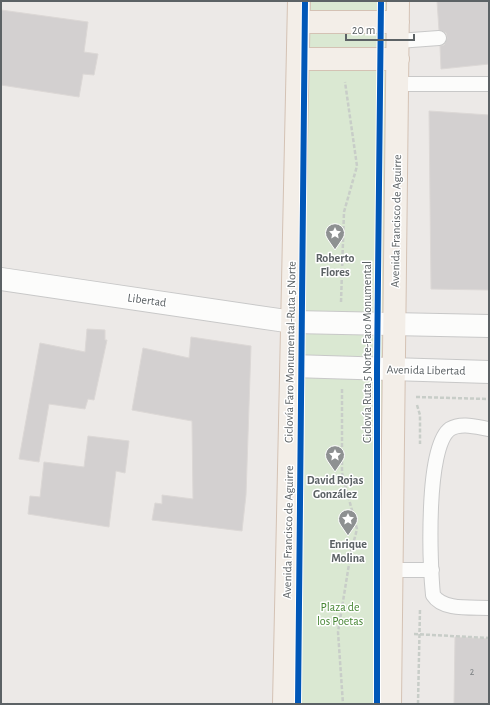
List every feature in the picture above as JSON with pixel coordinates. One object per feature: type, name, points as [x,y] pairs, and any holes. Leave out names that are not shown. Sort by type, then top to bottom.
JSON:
[{"type":"main road","name":"Avenida Francisco de Aguirre","points":[[390,704],[398,1]]},
{"type":"main road","name":"Avenida Francisco de Aguirre","points":[[284,704],[299,11]]},
{"type":"main road","points":[[299,11],[398,41]]},
{"type":"main road","points":[[298,59],[398,41]]},
{"type":"street","name":"Libertad","points":[[1,279],[293,322]]},
{"type":"street","points":[[293,322],[489,326]]},
{"type":"street","name":"Avenida Libertad","points":[[292,366],[489,372]]},
{"type":"lane","points":[[398,41],[439,38]]},
{"type":"lane","points":[[397,84],[489,84]]},
{"type":"lane","points":[[489,429],[460,425],[449,430],[437,456],[431,500],[433,595],[437,602],[447,605],[489,608]]},
{"type":"lane","points":[[392,570],[432,570]]},
{"type":"path","points":[[394,396],[489,399]]},
{"type":"path","points":[[391,633],[489,638]]},
{"type":"green space","name":"Plaza de los Poetas","points":[[309,1],[387,1],[378,704],[299,704]]},
{"type":"building","points":[[437,1],[489,1],[489,64],[441,69],[440,46],[444,45],[447,38],[446,33],[439,30]]},
{"type":"building","points":[[1,10],[88,22],[84,52],[98,54],[94,75],[83,74],[79,97],[1,85]]},
{"type":"building","points":[[429,111],[489,115],[489,290],[431,289]]},
{"type":"building","points":[[87,329],[105,330],[105,340],[107,340],[94,400],[88,399],[85,409],[49,404],[39,462],[19,459],[40,343],[85,352]]},
{"type":"building","points":[[191,337],[251,346],[246,495],[242,531],[152,520],[155,503],[162,504],[162,495],[193,499],[192,421],[132,410],[143,348],[189,358]]},
{"type":"building","points":[[88,436],[129,441],[125,473],[116,471],[109,527],[28,514],[30,496],[40,497],[44,462],[84,467]]},
{"type":"building","points":[[455,637],[489,639],[489,704],[454,704]]},
{"type":"railway","points":[[1,702],[8,704]]},
{"type":"cycle path","name":"Ciclovía Faro Monumental-Ruta 5 Norte","points":[[298,704],[305,1]]},
{"type":"cycle path","name":"Ciclovía Ruta 5 Norte-Faro Monumental","points":[[377,704],[377,369],[381,1]]},
{"type":"place","name":"Roberto Flores","points":[[335,250]]},
{"type":"place","name":"David Rojas González","points":[[335,472]]},
{"type":"place","name":"Enrique Molina","points":[[348,536]]}]
